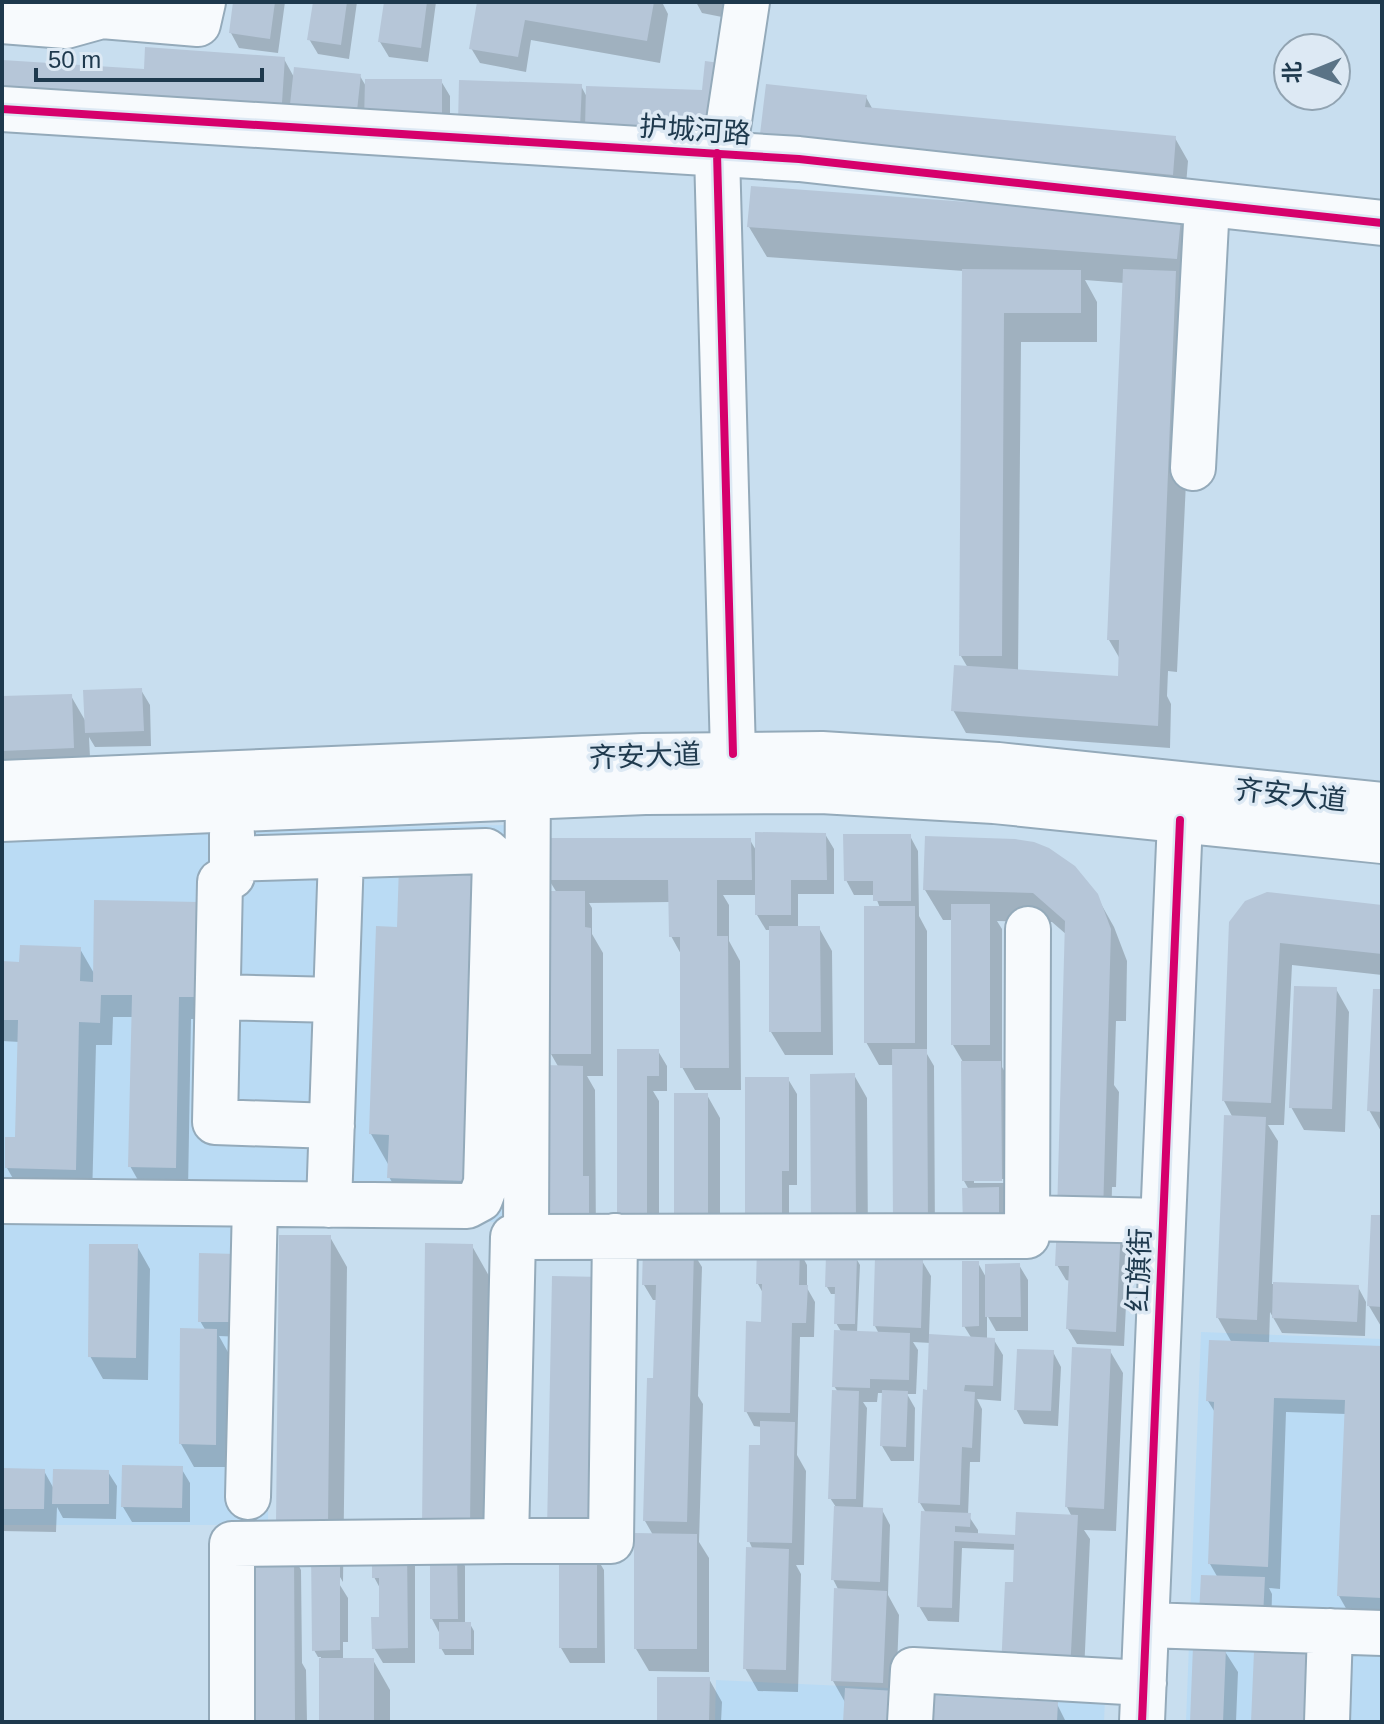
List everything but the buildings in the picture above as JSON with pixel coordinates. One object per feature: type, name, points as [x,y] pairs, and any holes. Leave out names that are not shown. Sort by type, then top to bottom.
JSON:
[{"type":"street","points":[[2,21],[66,26],[120,10],[198,24],[203,2]]},
{"type":"street","points":[[733,754],[721,154],[747,2]]},
{"type":"street","name":"护城河路","points":[[2,109],[815,160],[1382,223]]},
{"type":"street","points":[[1193,468],[1207,204]]},
{"type":"street","name":"齐安大道","points":[[2,819],[232,809],[733,754],[822,754],[983,764],[1382,805]]},
{"type":"street","points":[[526,1236],[527,779]]},
{"type":"street","name":"齐安大道","points":[[2,783],[527,779],[733,790],[821,791],[980,800],[1382,841]]},
{"type":"street","points":[[232,809],[232,876],[220,882],[215,1122],[332,1126]]},
{"type":"street","name":"红旗街","points":[[1143,1702],[1180,820]]},
{"type":"street","points":[[2,1201],[467,1206],[480,1199],[486,1183],[495,859],[486,851],[232,859]]},
{"type":"street","points":[[329,1205],[341,856]]},
{"type":"street","points":[[506,1541],[513,1237],[1027,1236],[1028,929]]},
{"type":"street","points":[[218,997],[336,1000]]},
{"type":"street","points":[[248,1497],[255,1204]]},
{"type":"street","points":[[1027,1218],[1163,1221]]},
{"type":"street","points":[[232,1722],[232,1544],[611,1541],[615,1236]]},
{"type":"street","points":[[1147,1625],[1382,1633]]},
{"type":"street","points":[[1327,1722],[1330,1631]]},
{"type":"street","points":[[910,1722],[913,1670],[1143,1702]]},
{"type":"shaded area","points":[[510,825],[507,1222],[270,1220],[268,1525],[2,1525],[2,834]]},
{"type":"shaded area","points":[[1201,1332],[1382,1339],[1382,1722],[1186,1722]]},
{"type":"shaded area","points":[[716,1680],[1105,1698],[1104,1722],[715,1722]]},
{"type":"cycle path","points":[[2,109],[799,159],[1382,223]]},
{"type":"cycle path","points":[[717,153],[733,754]]},
{"type":"cycle path","points":[[1142,1722],[1180,820]]}]
